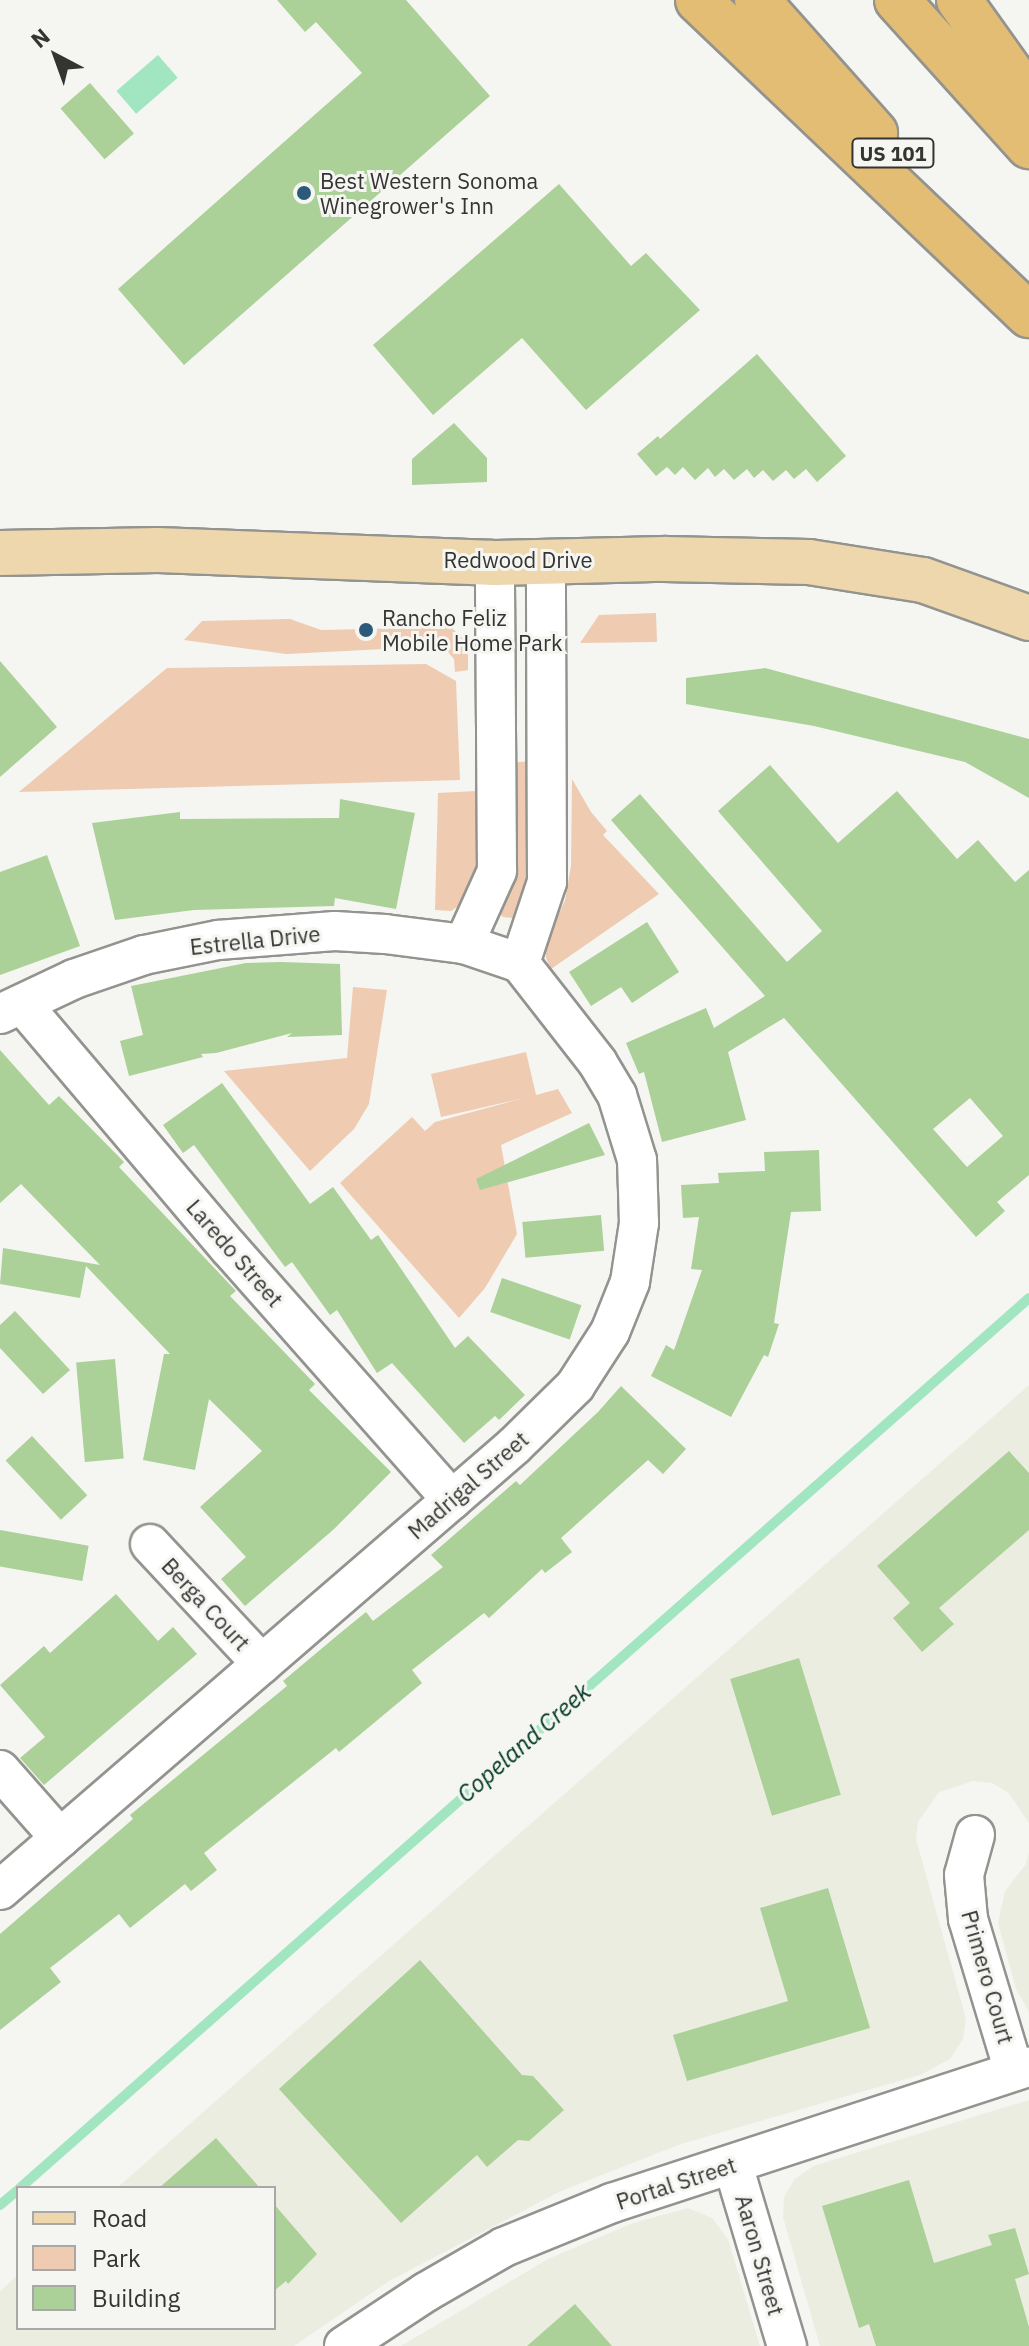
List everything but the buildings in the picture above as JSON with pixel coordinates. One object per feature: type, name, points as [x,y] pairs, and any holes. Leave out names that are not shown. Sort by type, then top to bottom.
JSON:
[{"type":"highway","points":[[698,0],[1029,315]]},
{"type":"highway","name":"US 101","points":[[757,0],[1029,305]]},
{"type":"highway","points":[[897,0],[1029,146]]},
{"type":"highway","points":[[959,0],[1029,98]]},
{"type":"main road","name":"Redwood Drive","points":[[0,553],[158,550],[495,563],[546,560],[809,562],[923,580],[1029,618]]},
{"type":"street","points":[[520,963],[547,882],[546,560]]},
{"type":"street","points":[[464,944],[497,871],[495,563]]},
{"type":"street","name":"Estrella Drive","points":[[11,1009],[74,979],[144,955],[218,940],[335,931],[464,944],[520,963]]},
{"type":"street","name":"Madrigal Street","points":[[0,1890],[514,1446],[575,1386],[610,1332],[630,1282],[639,1223],[637,1160],[617,1095],[598,1063],[520,963]]},
{"type":"street","name":"Laredo Street","points":[[11,1009],[230,1249],[452,1500]]},
{"type":"street","name":"Berga Court","points":[[150,1544],[262,1664]]},
{"type":"street","points":[[0,1770],[60,1838]]},
{"type":"street","name":"Primero Court","points":[[975,1835],[964,1875],[968,1919],[1022,2069]]},
{"type":"street","name":"Portal Street","points":[[344,2346],[426,2292],[504,2247],[612,2203],[1022,2069]]},
{"type":"street","name":"Aaron Street","points":[[733,2165],[787,2346]]},
{"type":"shaded area","points":[[158,55],[178,78],[136,114],[116,91]]},
{"type":"shaded area","points":[[1029,1385],[1029,1823],[1009,1793],[992,1783],[973,1781],[939,1792],[918,1822],[916,1839],[966,2019],[963,2039],[950,2059],[920,2075],[681,2144],[561,2191],[389,2281],[294,2346],[0,2346],[0,2291],[16,2277],[16,2330],[276,2330],[276,2186],[119,2186]]},
{"type":"shaded area","points":[[1029,1852],[1029,2012],[1016,1989],[998,1923],[1005,1891],[1026,1864]]},
{"type":"shaded area","points":[[1029,2100],[1029,2346],[820,2346],[783,2217],[784,2197],[795,2179],[813,2166]]},
{"type":"shaded area","points":[[688,2208],[712,2218],[728,2239],[760,2346],[401,2346],[548,2259],[633,2223]]},
{"type":"green space","points":[[656,613],[657,642],[580,643],[599,615]]},
{"type":"green space","points":[[290,619],[321,630],[451,627],[468,644],[468,670],[455,672],[454,659],[443,646],[286,654],[184,640],[202,621]]},
{"type":"green space","points":[[426,664],[456,681],[460,780],[19,792],[167,668]]},
{"type":"green space","points":[[532,761],[530,881],[521,912],[512,918],[503,917],[497,911],[508,763]]},
{"type":"green space","points":[[572,779],[591,812],[607,831],[603,835],[659,894],[551,969],[546,958],[546,942],[565,900],[571,866]]},
{"type":"green space","points":[[476,791],[476,805],[484,805],[483,860],[466,901],[451,911],[435,910],[438,793]]},
{"type":"green space","points":[[353,987],[387,990],[369,1104],[354,1129],[310,1171],[224,1071],[347,1058]]},
{"type":"green space","points":[[526,1052],[536,1095],[558,1089],[572,1113],[501,1145],[517,1234],[485,1288],[459,1318],[340,1183],[412,1117],[425,1131],[435,1122],[524,1098],[441,1117],[431,1074]]},
{"type":"waterway","name":"Copeland Creek","points":[[22,2186],[1029,1298]]},
{"type":"waterway","name":"Copeland Creek","points":[[0,2205],[16,2192]]},
{"type":"place","name":"Best Western Sonoma Winegrower's Inn","points":[[304,193]]},
{"type":"place","name":"Rancho Feliz Mobile Home Park","points":[[366,630]]}]
